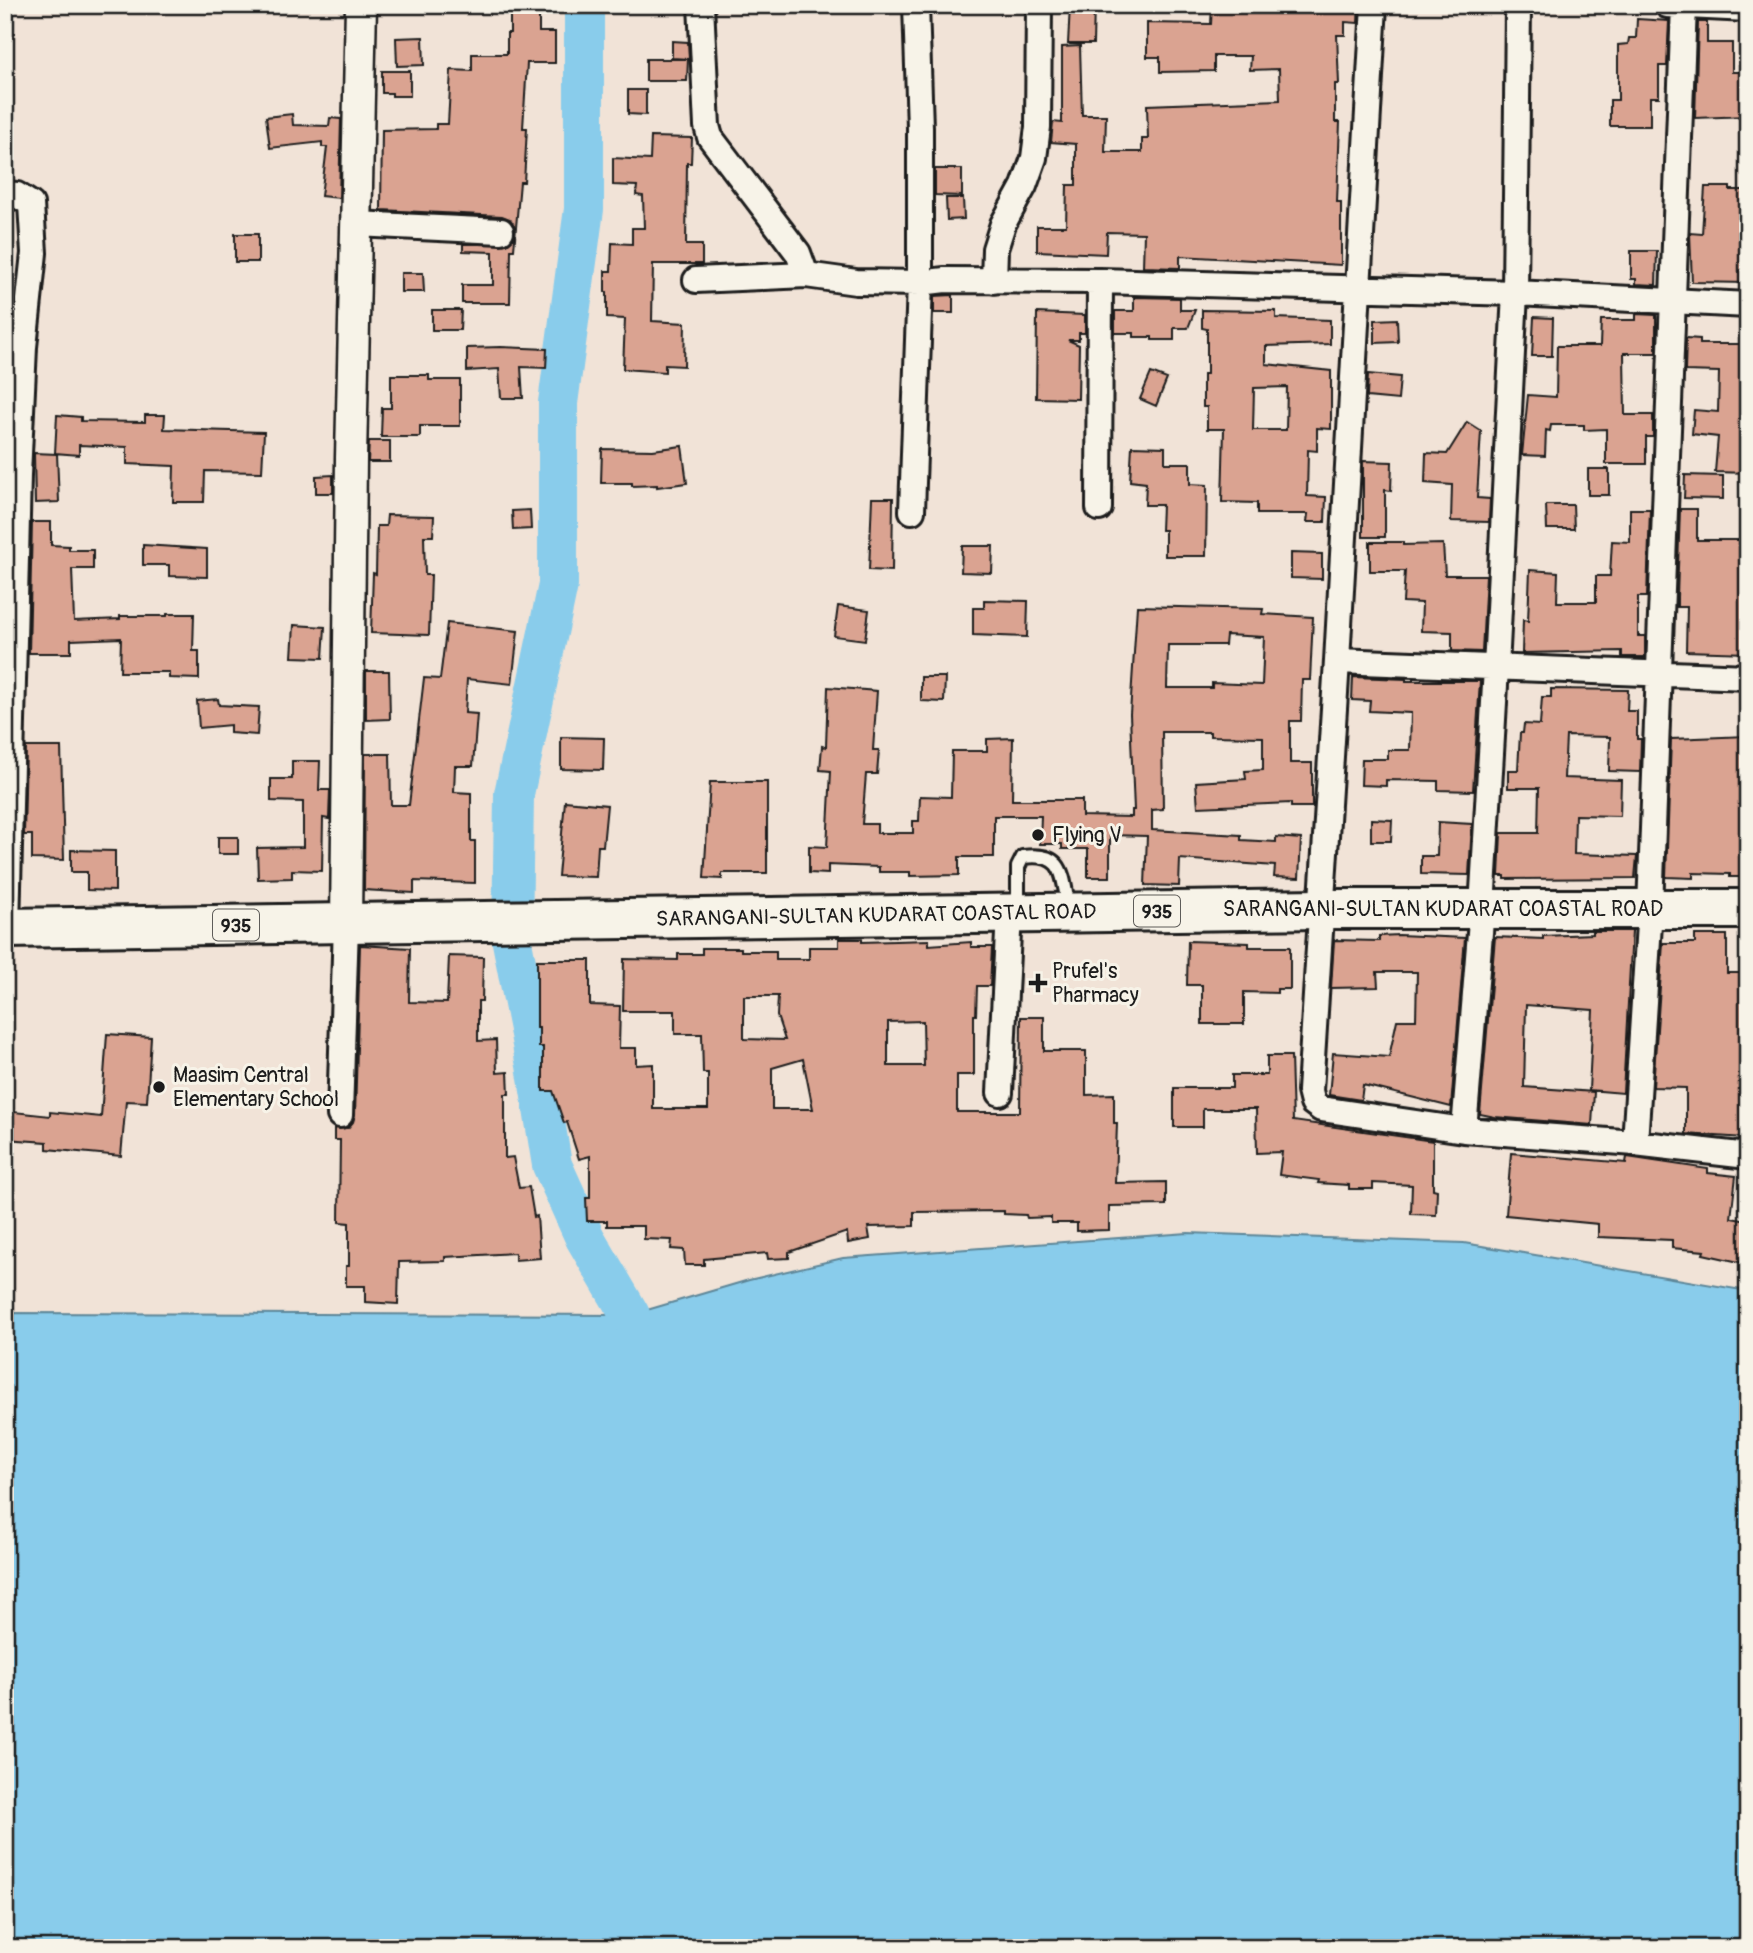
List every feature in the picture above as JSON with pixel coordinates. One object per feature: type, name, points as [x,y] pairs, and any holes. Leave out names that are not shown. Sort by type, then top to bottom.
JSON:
[{"type":"main road","name":"SARANGANI-SULTAN KUDARAT COASTAL ROAD","points":[[6,928],[1322,909],[1748,909]]},
{"type":"street","points":[[340,1115],[346,924],[351,458],[361,5]]},
{"type":"street","points":[[701,5],[707,126],[710,137],[798,253],[806,275]]},
{"type":"street","points":[[912,511],[920,283],[920,128],[916,5]]},
{"type":"street","points":[[994,281],[995,249],[1003,224],[1024,186],[1034,158],[1038,127],[1039,5]]},
{"type":"street","points":[[1374,5],[1310,1091],[1315,1106],[1321,1109],[1464,1130],[1636,1143],[1748,1156]]},
{"type":"street","points":[[1464,1130],[1482,908],[1515,293],[1518,5]]},
{"type":"street","points":[[1667,5],[1748,9]]},
{"type":"street","points":[[1636,1143],[1650,908],[1684,6]]},
{"type":"street","points":[[5,194],[17,195],[31,204],[34,253],[24,347],[6,928]]},
{"type":"street","points":[[356,224],[501,231]]},
{"type":"street","points":[[696,280],[806,275],[856,282],[1100,281],[1515,293],[1748,305]]},
{"type":"street","points":[[1098,508],[1100,281]]},
{"type":"street","points":[[1337,661],[1748,677]]},
{"type":"street","points":[[1000,1093],[1013,913]]},
{"type":"lane","points":[[1013,913],[1018,867],[1023,857],[1038,855],[1055,860],[1060,866],[1069,912]]},
{"type":"water","points":[[1188,1233],[1464,1243],[1748,1291],[1748,1948],[5,1948],[5,1313],[630,1315],[749,1280],[843,1258]]},
{"type":"building","points":[[1070,5],[1094,5],[1093,44],[1068,44]]},
{"type":"building","points":[[1212,5],[1359,5],[1358,23],[1345,22],[1345,35],[1337,35],[1339,84],[1335,84],[1335,122],[1340,122],[1337,202],[1341,202],[1341,265],[1180,256],[1180,268],[1143,267],[1144,233],[1107,232],[1106,254],[1037,251],[1037,226],[1066,226],[1067,185],[1076,185],[1076,144],[1051,142],[1053,122],[1062,123],[1062,47],[1080,46],[1082,115],[1106,115],[1105,152],[1142,152],[1142,139],[1148,139],[1147,105],[1280,100],[1279,69],[1250,70],[1251,56],[1214,56],[1214,71],[1160,72],[1160,57],[1147,57],[1147,23],[1211,24]]},
{"type":"building","points":[[510,7],[539,7],[539,32],[555,32],[555,63],[527,63],[523,128],[527,128],[524,182],[520,182],[514,250],[511,250],[510,303],[462,303],[462,285],[493,285],[493,252],[463,251],[463,244],[507,244],[514,238],[514,225],[510,219],[502,216],[381,210],[382,130],[436,129],[436,124],[448,124],[451,70],[472,71],[472,54],[507,54]]},
{"type":"building","points":[[1637,19],[1669,21],[1667,66],[1659,66],[1659,97],[1650,97],[1650,126],[1610,126],[1610,100],[1618,100],[1618,45],[1628,44],[1629,38],[1636,38]]},
{"type":"building","points":[[1698,22],[1707,22],[1707,43],[1732,43],[1732,72],[1748,72],[1748,116],[1695,118]]},
{"type":"building","points":[[423,37],[424,65],[397,66],[396,38]]},
{"type":"building","points":[[672,41],[688,42],[689,59],[672,58]]},
{"type":"building","points":[[646,59],[688,59],[687,81],[646,81]]},
{"type":"building","points":[[382,71],[410,71],[410,96],[382,93]]},
{"type":"building","points":[[628,90],[646,90],[646,115],[628,114]]},
{"type":"building","points":[[292,114],[293,125],[329,126],[330,118],[341,119],[339,198],[321,196],[327,147],[322,147],[322,142],[270,148],[266,117]]},
{"type":"building","points":[[651,137],[692,138],[691,163],[687,163],[686,245],[702,245],[702,264],[653,264],[652,321],[685,323],[684,366],[665,365],[665,372],[623,369],[625,319],[607,318],[605,292],[605,271],[611,271],[612,243],[632,244],[632,228],[644,228],[643,196],[636,195],[637,186],[613,185],[613,158],[650,160]]},
{"type":"building","points":[[935,169],[962,169],[962,196],[935,195]]},
{"type":"building","points":[[1705,187],[1748,190],[1748,283],[1692,282],[1690,233],[1702,234]]},
{"type":"building","points":[[946,198],[963,198],[964,219],[947,220]]},
{"type":"building","points":[[235,234],[258,234],[258,262],[235,262]]},
{"type":"building","points":[[1631,251],[1657,251],[1656,285],[1636,284],[1636,279],[1631,279]]},
{"type":"building","points":[[401,273],[423,273],[424,292],[401,292]]},
{"type":"building","points":[[953,295],[953,313],[934,313],[934,296]]},
{"type":"building","points":[[1134,297],[1180,298],[1180,310],[1195,310],[1188,328],[1174,328],[1174,340],[1152,340],[1152,337],[1134,337],[1134,333],[1115,333],[1115,311],[1134,311]]},
{"type":"building","points":[[432,310],[461,310],[460,330],[432,330]]},
{"type":"building","points":[[1202,310],[1276,311],[1276,318],[1330,320],[1330,344],[1266,346],[1266,364],[1331,371],[1331,429],[1317,428],[1317,451],[1308,450],[1307,496],[1326,497],[1325,522],[1307,522],[1308,514],[1257,514],[1257,503],[1222,502],[1224,429],[1207,429],[1207,407],[1203,407],[1203,374],[1207,374],[1207,329],[1202,328]],"holes":[[[1287,387],[1286,430],[1253,430],[1254,388]]]},
{"type":"building","points":[[1037,313],[1085,315],[1085,333],[1079,333],[1079,340],[1068,340],[1079,345],[1078,399],[1036,398]]},
{"type":"building","points":[[1636,314],[1656,315],[1656,353],[1624,353],[1625,415],[1653,415],[1653,437],[1646,437],[1646,464],[1606,464],[1606,429],[1584,430],[1584,425],[1551,425],[1550,431],[1546,430],[1545,456],[1522,455],[1528,395],[1556,397],[1557,346],[1600,346],[1601,320],[1636,320]]},
{"type":"building","points":[[1534,317],[1553,318],[1552,356],[1532,356]]},
{"type":"building","points":[[1397,319],[1398,342],[1375,343],[1375,320]]},
{"type":"building","points":[[1686,338],[1700,339],[1700,344],[1748,344],[1748,473],[1715,472],[1718,437],[1692,434],[1694,410],[1718,412],[1719,372],[1685,371]]},
{"type":"building","points":[[467,348],[547,349],[546,368],[521,367],[523,398],[501,398],[499,369],[467,371]]},
{"type":"building","points":[[1151,373],[1167,379],[1156,406],[1140,399]]},
{"type":"building","points":[[1368,374],[1400,377],[1398,400],[1367,397]]},
{"type":"building","points":[[391,375],[429,375],[429,380],[460,380],[460,426],[420,426],[420,437],[381,437],[382,408],[391,408]]},
{"type":"building","points":[[57,415],[81,417],[81,421],[145,422],[145,415],[165,415],[164,429],[264,432],[262,472],[205,471],[204,502],[173,502],[174,466],[127,464],[127,447],[79,445],[79,455],[55,453]]},
{"type":"building","points":[[1467,422],[1481,431],[1477,498],[1490,499],[1489,522],[1451,521],[1452,485],[1425,483],[1426,453],[1447,454]]},
{"type":"building","points":[[369,441],[390,441],[390,462],[368,462]]},
{"type":"building","points":[[682,446],[687,483],[657,487],[632,486],[632,483],[601,483],[602,449],[653,450]]},
{"type":"building","points":[[1132,446],[1165,447],[1165,463],[1190,463],[1190,484],[1207,485],[1206,556],[1165,556],[1165,530],[1161,530],[1162,505],[1145,505],[1146,483],[1130,481]]},
{"type":"building","points":[[34,453],[57,454],[59,502],[35,503]]},
{"type":"building","points":[[1363,461],[1392,462],[1391,491],[1385,490],[1385,537],[1363,537]]},
{"type":"building","points":[[1588,469],[1609,469],[1609,495],[1588,495]]},
{"type":"building","points":[[333,475],[333,493],[316,493],[316,476]]},
{"type":"building","points":[[1685,475],[1723,476],[1723,499],[1684,498]]},
{"type":"building","points":[[872,498],[893,498],[892,571],[869,570]]},
{"type":"building","points":[[1546,505],[1573,505],[1574,529],[1547,529]]},
{"type":"building","points":[[1630,509],[1650,509],[1647,597],[1638,597],[1638,636],[1645,636],[1645,657],[1622,657],[1622,651],[1522,653],[1523,620],[1528,621],[1530,570],[1558,572],[1557,602],[1596,602],[1596,576],[1610,576],[1612,541],[1630,542]]},
{"type":"building","points":[[1680,509],[1697,509],[1697,540],[1748,540],[1748,653],[1686,651],[1687,607],[1677,607]]},
{"type":"building","points":[[530,510],[531,529],[513,530],[512,511]]},
{"type":"building","points":[[387,515],[434,516],[433,536],[424,536],[425,575],[431,575],[429,635],[371,633],[377,526],[386,526]]},
{"type":"building","points":[[32,522],[51,522],[51,545],[69,546],[69,550],[93,550],[93,569],[72,569],[74,621],[120,619],[120,616],[194,614],[193,651],[199,651],[199,679],[169,678],[169,672],[120,672],[121,638],[71,640],[71,653],[29,653]]},
{"type":"building","points":[[1370,542],[1443,544],[1445,575],[1486,575],[1482,652],[1452,651],[1452,632],[1421,631],[1422,603],[1403,602],[1405,571],[1370,571]]},
{"type":"building","points":[[143,545],[207,549],[207,577],[169,576],[169,565],[143,565]]},
{"type":"building","points":[[962,546],[993,546],[992,573],[961,572]]},
{"type":"building","points":[[1291,553],[1322,554],[1322,579],[1291,578]]},
{"type":"building","points":[[984,600],[1028,601],[1027,637],[973,635],[973,608],[984,608]]},
{"type":"building","points":[[838,606],[869,610],[865,640],[834,636]]},
{"type":"building","points":[[1137,606],[1263,609],[1262,614],[1313,617],[1310,680],[1302,680],[1301,721],[1290,721],[1290,763],[1312,763],[1312,807],[1291,807],[1291,803],[1198,807],[1196,782],[1246,779],[1245,771],[1263,770],[1263,737],[1210,736],[1210,732],[1162,732],[1163,809],[1152,810],[1152,830],[1241,835],[1241,840],[1276,842],[1276,837],[1301,839],[1299,878],[1274,877],[1275,866],[1180,859],[1179,886],[1145,885],[1147,836],[1110,835],[1110,877],[1088,877],[1088,849],[1062,849],[1062,844],[1040,844],[1041,816],[994,816],[994,857],[959,857],[959,875],[910,876],[910,872],[879,872],[879,867],[828,865],[828,874],[809,873],[809,846],[827,847],[831,771],[820,770],[822,746],[826,747],[828,687],[877,691],[873,750],[879,750],[877,774],[866,774],[862,824],[877,824],[877,833],[913,833],[913,821],[919,821],[920,796],[951,797],[952,751],[987,751],[987,739],[1013,738],[1012,800],[1082,800],[1082,816],[1132,817],[1134,810],[1130,714]],"holes":[[[1226,635],[1264,637],[1262,685],[1212,683],[1212,688],[1167,688],[1168,645],[1225,645]]]},
{"type":"building","points":[[447,623],[518,631],[512,684],[467,679],[465,713],[477,714],[473,766],[455,766],[454,792],[471,793],[471,841],[475,841],[475,883],[414,881],[414,893],[364,890],[365,754],[390,754],[391,805],[409,805],[424,678],[440,679]]},
{"type":"building","points":[[294,625],[325,627],[323,658],[292,657]]},
{"type":"building","points":[[366,671],[389,671],[390,719],[366,720]]},
{"type":"building","points":[[921,677],[945,677],[944,702],[921,701]]},
{"type":"building","points":[[1353,677],[1406,681],[1480,681],[1473,791],[1438,790],[1438,781],[1386,780],[1386,786],[1361,785],[1362,759],[1388,759],[1388,750],[1410,750],[1411,713],[1369,711],[1370,701],[1352,700]]},
{"type":"building","points":[[1551,689],[1628,690],[1627,711],[1637,711],[1637,739],[1641,739],[1640,772],[1609,771],[1610,737],[1566,736],[1564,778],[1621,780],[1620,816],[1575,815],[1574,854],[1637,856],[1635,878],[1505,879],[1505,876],[1499,876],[1501,833],[1538,833],[1539,788],[1508,788],[1508,770],[1518,770],[1520,733],[1523,733],[1524,724],[1540,725],[1542,697],[1551,697]]},
{"type":"building","points":[[218,699],[219,705],[259,707],[257,735],[230,733],[230,725],[199,728],[197,701]]},
{"type":"building","points":[[1748,736],[1748,877],[1693,873],[1693,878],[1666,877],[1671,739]]},
{"type":"building","points":[[561,737],[604,738],[603,770],[561,769]]},
{"type":"building","points":[[26,747],[61,747],[64,860],[32,859],[32,835],[24,835]]},
{"type":"building","points":[[292,761],[320,761],[319,790],[330,790],[329,819],[323,818],[322,871],[292,870],[292,878],[258,879],[257,848],[303,847],[303,802],[271,801],[271,779],[292,779]]},
{"type":"building","points":[[710,782],[767,782],[767,873],[722,873],[722,879],[704,878]]},
{"type":"building","points":[[565,801],[607,805],[603,846],[598,846],[596,877],[558,876]]},
{"type":"building","points":[[1371,819],[1392,820],[1391,841],[1371,841]]},
{"type":"building","points":[[1438,822],[1472,824],[1469,875],[1421,874],[1421,856],[1437,856]]},
{"type":"building","points":[[218,837],[238,837],[238,854],[218,854]]},
{"type":"building","points":[[71,850],[115,851],[115,891],[87,890],[87,872],[71,872]]},
{"type":"building","points":[[1593,931],[1632,931],[1623,1093],[1589,1090],[1593,1010],[1526,1005],[1524,1087],[1594,1092],[1592,1125],[1480,1114],[1495,937],[1543,939],[1543,936],[1593,934]]},
{"type":"building","points":[[1695,935],[1727,935],[1727,973],[1748,973],[1748,1128],[1745,1128],[1745,1138],[1686,1134],[1686,1088],[1653,1087],[1663,943],[1695,943]]},
{"type":"building","points":[[1379,936],[1465,938],[1451,1107],[1363,1085],[1361,1100],[1329,1095],[1333,1053],[1389,1057],[1397,1020],[1416,1020],[1417,972],[1377,972],[1378,987],[1331,988],[1334,940],[1379,941]]},
{"type":"building","points":[[839,939],[862,939],[862,942],[929,940],[929,945],[971,942],[971,947],[992,947],[990,986],[977,986],[974,1075],[957,1075],[957,1112],[1020,1112],[1021,1017],[1044,1017],[1044,1051],[1086,1051],[1086,1095],[1114,1094],[1114,1123],[1117,1123],[1115,1183],[1166,1182],[1166,1205],[1109,1206],[1109,1230],[1077,1231],[1077,1223],[1051,1223],[1051,1217],[1027,1218],[1026,1215],[1004,1214],[1004,1211],[914,1212],[914,1226],[868,1227],[870,1239],[848,1243],[847,1232],[789,1252],[789,1258],[768,1259],[767,1253],[704,1259],[704,1265],[685,1265],[684,1250],[671,1249],[672,1240],[644,1239],[644,1226],[607,1226],[607,1221],[587,1221],[590,1156],[579,1159],[553,1091],[543,1091],[543,1047],[539,1047],[537,1028],[537,960],[590,960],[590,1005],[620,1006],[619,1048],[636,1048],[636,1065],[653,1064],[653,1109],[708,1109],[708,1073],[703,1073],[702,1034],[675,1034],[675,1011],[623,1011],[624,959],[678,960],[678,954],[702,954],[702,948],[741,948],[741,951],[776,951],[776,959],[809,959],[809,947],[839,947]],"holes":[[[744,996],[778,996],[777,1016],[785,1040],[744,1039]],[[923,1021],[924,1066],[888,1066],[888,1022]],[[803,1059],[813,1109],[772,1109],[772,1068]]]},
{"type":"building","points":[[1188,941],[1249,943],[1249,947],[1290,947],[1290,989],[1277,989],[1277,993],[1244,992],[1244,1024],[1202,1024],[1202,985],[1187,985]]},
{"type":"building","points":[[360,945],[410,948],[409,1002],[447,1003],[449,956],[483,957],[482,1001],[478,1001],[478,1041],[496,1040],[497,1073],[508,1072],[509,1094],[505,1094],[505,1158],[513,1157],[519,1188],[529,1187],[534,1217],[537,1216],[540,1258],[515,1260],[515,1253],[445,1257],[445,1261],[399,1262],[398,1304],[365,1302],[365,1286],[346,1286],[349,1223],[339,1222],[340,1140],[334,1140],[334,1128],[348,1128],[355,1115]]},
{"type":"building","points":[[107,1034],[151,1037],[147,1102],[126,1101],[121,1156],[47,1149],[47,1142],[5,1139],[5,1111],[50,1116],[50,1112],[101,1117]]},
{"type":"building","points":[[1267,1056],[1291,1056],[1293,1121],[1433,1141],[1436,1215],[1411,1214],[1412,1185],[1373,1183],[1373,1189],[1349,1189],[1349,1185],[1318,1183],[1319,1180],[1279,1175],[1282,1152],[1257,1153],[1256,1109],[1203,1109],[1203,1127],[1174,1127],[1174,1088],[1232,1088],[1232,1075],[1267,1075]]},
{"type":"building","points":[[1511,1153],[1626,1163],[1627,1157],[1736,1176],[1731,1218],[1748,1221],[1748,1264],[1703,1254],[1704,1251],[1672,1248],[1672,1240],[1598,1237],[1598,1224],[1506,1215]]},
{"type":"waterway","points":[[584,5],[584,209],[558,403],[558,585],[514,794],[512,942],[552,1165],[585,1238],[630,1315]]},
{"type":"place","name":"Flying V","points":[[1038,835]]},
{"type":"place","name":"Prufel's Pharmacy","points":[[1038,983]]},
{"type":"place","name":"Maasim Central Elementary School","points":[[159,1087]]}]
